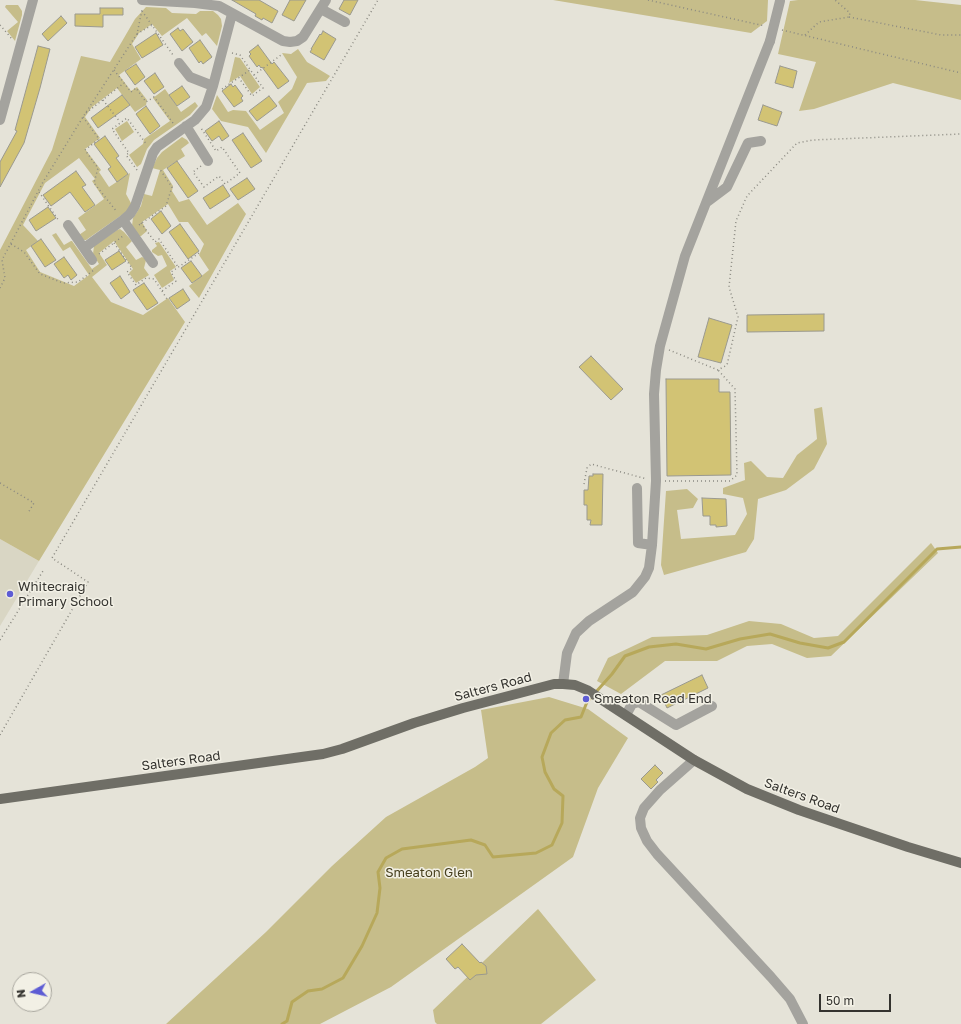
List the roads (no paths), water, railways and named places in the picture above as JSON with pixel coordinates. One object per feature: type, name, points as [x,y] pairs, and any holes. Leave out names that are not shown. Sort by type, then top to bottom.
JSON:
[{"type":"main road","name":"Salters Road","points":[[0,799],[324,754],[342,750],[414,723],[463,708],[554,684],[563,684],[575,685],[587,690],[694,760],[747,789],[799,810],[908,847],[961,863]]},
{"type":"street","points":[[0,120],[33,0]]},
{"type":"street","points":[[143,0],[195,2],[219,6],[283,41],[290,42],[297,41],[303,37],[324,4],[345,22]]},
{"type":"street","points":[[563,684],[567,654],[576,633],[589,621],[633,592],[645,577],[649,568],[656,481],[654,394],[660,346],[685,256],[770,41],[781,0]]},
{"type":"street","points":[[84,248],[130,214],[135,206],[153,153],[157,147],[195,120],[206,107],[223,51],[232,14]]},
{"type":"street","points":[[179,63],[190,77],[213,86]]},
{"type":"street","points":[[182,129],[208,161]]},
{"type":"street","points":[[707,202],[727,187],[748,143],[761,141]]},
{"type":"street","points":[[123,220],[153,263]]},
{"type":"street","points":[[68,224],[92,260]]},
{"type":"street","points":[[637,488],[638,543],[652,545]]},
{"type":"street","points":[[626,715],[632,704],[639,702],[676,725],[712,706]]},
{"type":"street","points":[[694,760],[660,790],[644,808],[640,818],[647,841],[657,854],[790,999],[803,1024]]},
{"type":"waterway","points":[[282,1024],[287,1021],[292,1002],[308,991],[322,989],[343,978],[362,946],[377,913],[380,888],[378,872],[386,858],[402,849],[471,840],[485,845],[493,857],[536,853],[552,845],[562,823],[563,796],[554,789],[545,772],[542,757],[551,733],[565,720],[581,717],[587,702],[612,674],[625,656],[649,647],[676,644],[706,649],[740,639],[770,634],[800,643],[828,648],[844,642],[937,549],[961,547]]},
{"type":"place","name":"Whitecraig Primary School","points":[[10,594]]},
{"type":"place","name":"Smeaton Road End","points":[[586,699]]},
{"type":"park label","name":"Smeaton Glen","points":[[429,873]]}]
